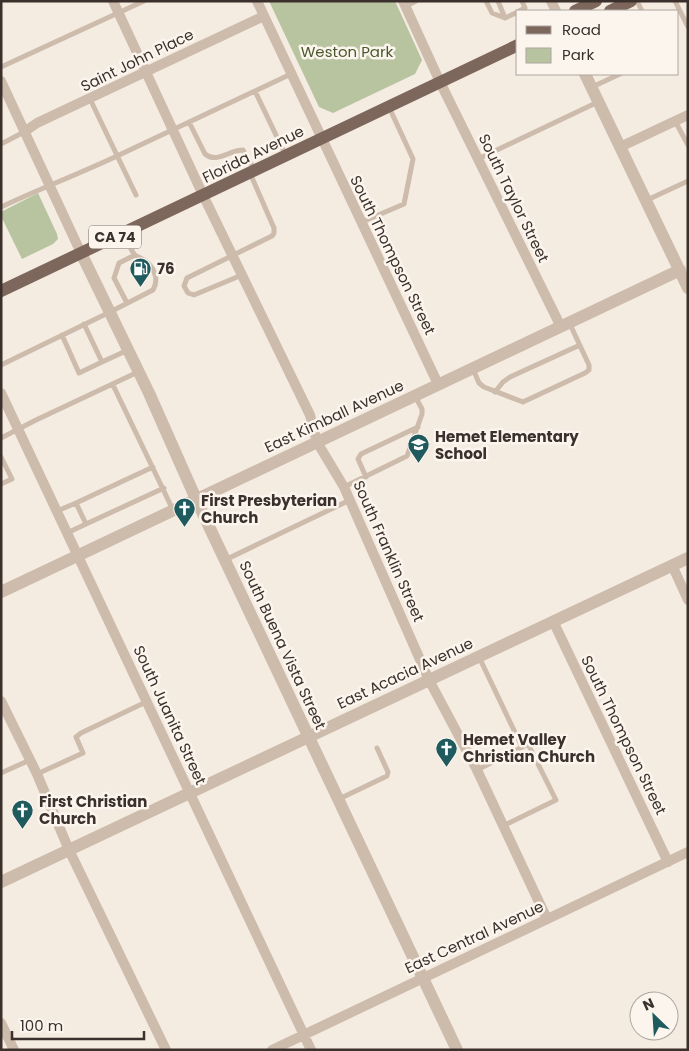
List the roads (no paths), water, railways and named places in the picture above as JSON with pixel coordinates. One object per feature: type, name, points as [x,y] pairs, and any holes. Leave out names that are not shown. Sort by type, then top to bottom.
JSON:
[{"type":"main road","points":[[577,10],[596,1]]},
{"type":"main road","points":[[612,10],[631,1]]},
{"type":"main road","name":"Florida Avenue","points":[[1,291],[516,46]]},
{"type":"street","name":"South Franklin Street","points":[[113,1],[203,195],[310,415],[317,442],[350,499],[429,680],[477,770],[547,919]]},
{"type":"street","name":"South Thompson Street","points":[[256,1],[438,384]]},
{"type":"street","name":"South Taylor Street","points":[[404,4],[478,159],[565,324]]},
{"type":"street","name":"Saint John Place","points":[[24,132],[37,123],[264,16]]},
{"type":"street","points":[[586,75],[688,288]]},
{"type":"street","points":[[1,81],[81,253]]},
{"type":"street","points":[[620,147],[688,115]]},
{"type":"street","name":"South Buena Vista Street","points":[[81,253],[457,1050]]},
{"type":"street","name":"East Kimball Avenue","points":[[1,592],[680,270]]},
{"type":"street","name":"South Juanita Street","points":[[1,393],[311,1050]]},
{"type":"street","name":"East Acacia Avenue","points":[[2,879],[69,850],[688,558]]},
{"type":"street","points":[[672,565],[688,600]]},
{"type":"street","name":"South Thompson Street","points":[[552,622],[668,862]]},
{"type":"street","points":[[1,701],[4,714],[37,774],[69,850],[166,1050]]},
{"type":"street","name":"East Central Avenue","points":[[272,1050],[688,852]]},
{"type":"street","points":[[1,1023],[14,1050]]},
{"type":"lane","points":[[1,67],[144,1]]},
{"type":"lane","points":[[404,4],[416,1]]},
{"type":"lane","points":[[486,1],[492,13],[505,18],[516,13]]},
{"type":"lane","points":[[498,1],[505,18]]},
{"type":"lane","points":[[675,1],[688,27]]},
{"type":"lane","points":[[1,207],[49,184],[73,176],[117,156],[291,74]]},
{"type":"lane","points":[[592,87],[618,75]]},
{"type":"lane","points":[[255,91],[286,156]]},
{"type":"lane","points":[[90,99],[136,195]]},
{"type":"lane","points":[[478,159],[598,102]]},
{"type":"lane","points":[[361,223],[404,204],[407,192],[413,159],[389,107]]},
{"type":"lane","points":[[675,120],[688,145]]},
{"type":"lane","points":[[189,122],[205,154],[209,158],[214,159],[237,150],[242,150],[274,228],[274,233],[272,236],[233,257],[187,278],[184,286],[188,293],[194,295],[242,275]]},
{"type":"lane","points":[[1,144],[24,132]]},
{"type":"lane","points":[[646,200],[688,181]]},
{"type":"lane","points":[[1,364],[149,293],[156,285],[156,279],[148,263],[135,254],[124,233]]},
{"type":"lane","points":[[127,304],[114,278],[119,263],[135,254]]},
{"type":"lane","points":[[84,324],[102,362]]},
{"type":"lane","points":[[472,368],[479,383],[484,387],[523,402],[585,374],[589,370],[589,365],[580,345],[565,324]]},
{"type":"lane","points":[[62,335],[79,373],[128,350]]},
{"type":"lane","points":[[495,392],[510,377],[580,345]]},
{"type":"lane","points":[[1,438],[138,372]]},
{"type":"lane","points":[[113,385],[154,466],[173,510]]},
{"type":"lane","points":[[344,487],[407,456],[422,414],[415,395]]},
{"type":"lane","points":[[366,476],[358,459],[361,454],[418,427]]},
{"type":"lane","points":[[1,458],[12,479],[1,484]]},
{"type":"lane","points":[[57,511],[154,466]]},
{"type":"lane","points":[[67,533],[164,488]]},
{"type":"lane","points":[[225,560],[350,499]]},
{"type":"lane","points":[[76,503],[86,524]]},
{"type":"lane","points":[[478,656],[522,747]]},
{"type":"lane","points":[[37,774],[83,753],[76,737],[81,733],[147,702]]},
{"type":"lane","points":[[477,770],[528,744],[556,800],[503,826]]},
{"type":"lane","points":[[338,799],[387,776],[388,772],[377,748]]},
{"type":"lane","points":[[1,773],[30,760]]},
{"type":"place","name":"76","points":[[141,287]]},
{"type":"place","name":"Hemet Elementary School","points":[[419,464]]},
{"type":"place","name":"First Presbyterian Church","points":[[185,528]]},
{"type":"place","name":"Hemet Valley Christian Church","points":[[447,767]]},
{"type":"place","name":"First Christian Church","points":[[23,829]]},
{"type":"park label","name":"Weston Park","points":[[347,51]]}]
